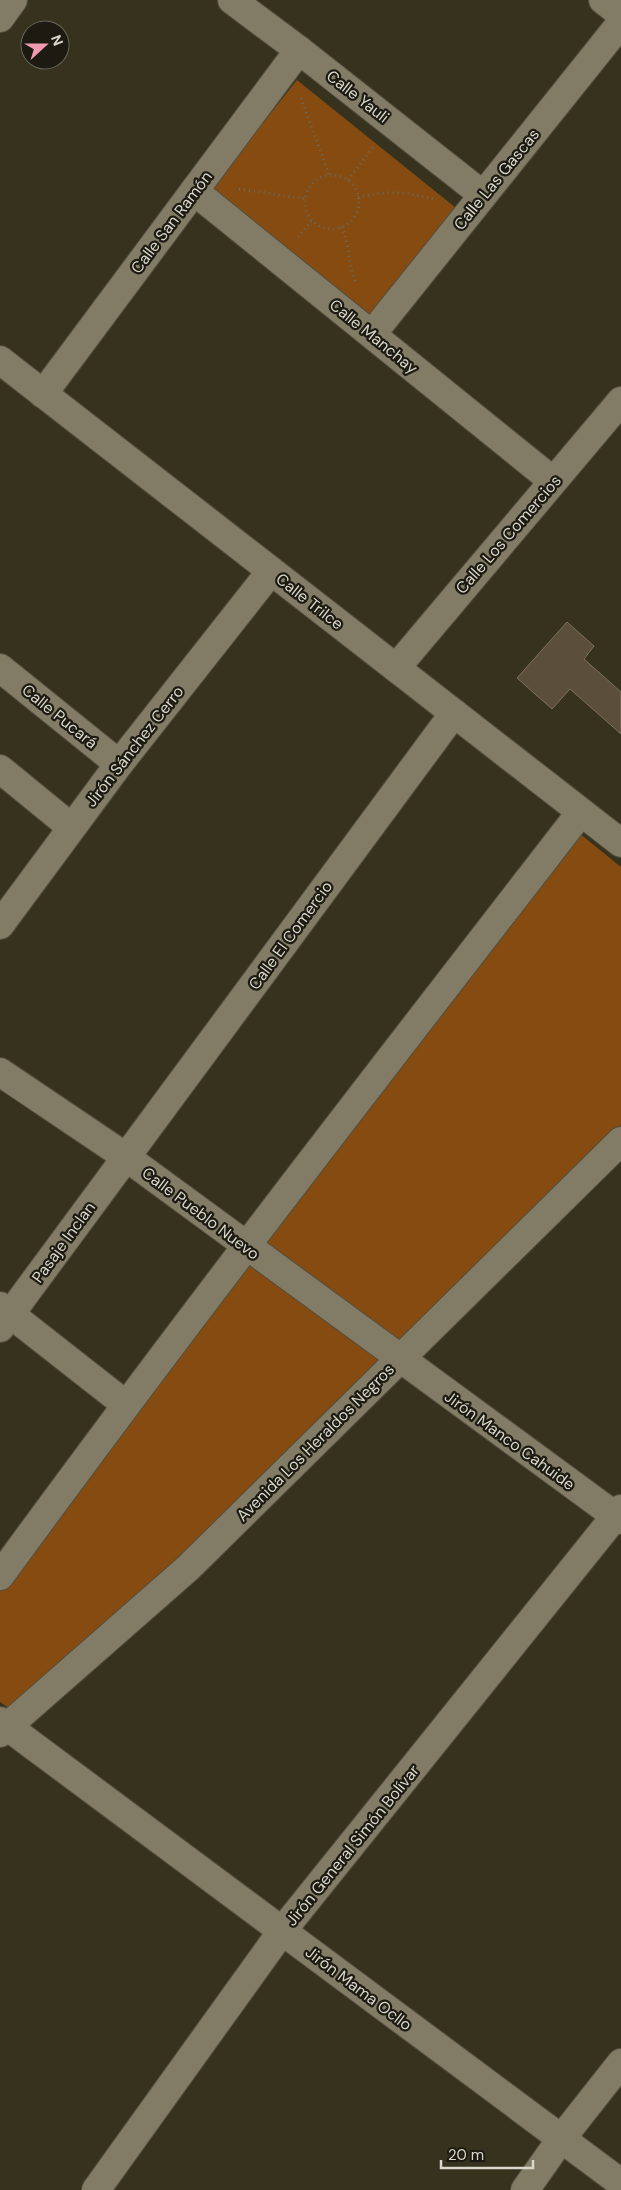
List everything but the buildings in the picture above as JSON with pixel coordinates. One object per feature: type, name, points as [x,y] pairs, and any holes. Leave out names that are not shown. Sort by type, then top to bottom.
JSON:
[{"type":"street","points":[[0,18],[13,0]]},
{"type":"street","name":"Calle Yauli","points":[[232,0],[483,194]]},
{"type":"street","points":[[603,0],[621,14]]},
{"type":"street","name":"Calle Las Gascas","points":[[372,334],[621,23]]},
{"type":"street","name":"Calle San Ramón","points":[[44,394],[299,50]]},
{"type":"street","name":"Calle Manchay","points":[[194,191],[553,481]]},
{"type":"street","name":"Calle Trilce","points":[[0,360],[621,843]]},
{"type":"street","name":"Calle Los Comercios","points":[[396,668],[621,401]]},
{"type":"street","name":"Jirón Sánchez Cerro","points":[[0,925],[119,764],[271,571]]},
{"type":"street","name":"Calle Pucará","points":[[0,668],[119,764]]},
{"type":"street","name":"Calle El Comercio","points":[[126,1157],[454,713]]},
{"type":"street","points":[[0,769],[71,827]]},
{"type":"street","points":[[0,1576],[125,1404],[245,1246],[581,812]]},
{"type":"street","name":"Calle Pueblo Nuevo","points":[[0,1072],[126,1157],[399,1359]]},
{"type":"street","name":"Avenida Los Heraldos Negros","points":[[2,1726],[188,1568],[621,1141]]},
{"type":"street","name":"Pasaje Inclan","points":[[3,1316],[126,1157]]},
{"type":"street","points":[[3,1316],[125,1404]]},
{"type":"street","name":"Jirón Manco Cahuide","points":[[399,1359],[619,1515]]},
{"type":"street","name":"Jirón General Simón Bolívar","points":[[96,2190],[282,1931],[619,1515]]},
{"type":"street","name":"Jirón Mama Ocllo","points":[[2,1726],[621,2183]]},
{"type":"street","points":[[524,2190],[561,2138],[621,2063]]},
{"type":"path","points":[[301,95],[329,175]]},
{"type":"path","points":[[366,141],[378,152]]},
{"type":"path","points":[[348,180],[373,147]]},
{"type":"path","points":[[323,176],[340,176],[348,180],[354,187],[358,197],[357,213],[352,220],[341,227],[327,229],[312,220],[307,212],[306,199],[309,187],[323,176]]},
{"type":"path","points":[[238,188],[306,199]]},
{"type":"path","points":[[358,197],[384,191],[405,192],[437,200]]},
{"type":"path","points":[[430,194],[442,204]]},
{"type":"path","points":[[296,239],[312,220]]},
{"type":"path","points":[[341,227],[347,238],[351,271],[358,284]]},
{"type":"shaded area","points":[[297,80],[456,208],[370,316],[211,188]]},
{"type":"shaded area","points":[[574,829],[621,867],[621,1125],[397,1349],[254,1245]]},
{"type":"shaded area","points":[[243,1258],[384,1362],[272,1477],[10,1709],[0,1702],[0,1584]]}]
